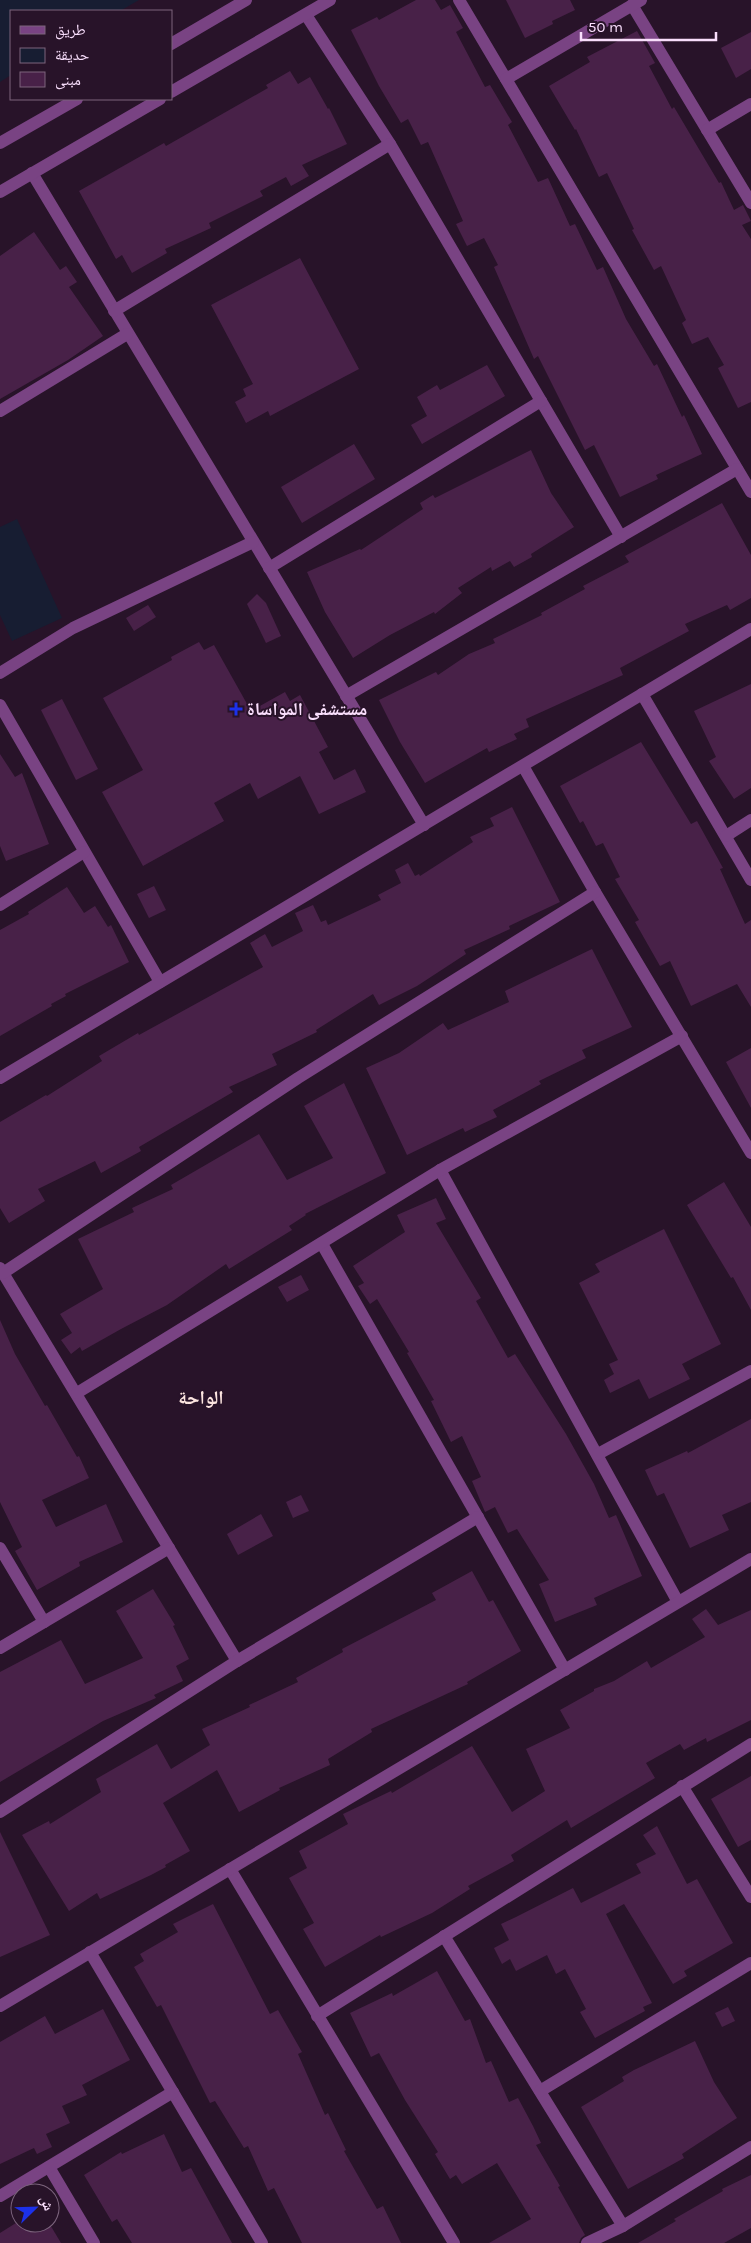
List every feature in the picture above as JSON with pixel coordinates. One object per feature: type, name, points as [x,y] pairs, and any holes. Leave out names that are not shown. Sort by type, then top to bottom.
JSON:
[{"type":"street","points":[[172,43],[246,0]]},
{"type":"street","points":[[172,91],[330,0]]},
{"type":"street","points":[[459,0],[751,492]]},
{"type":"street","points":[[506,79],[636,2],[707,130],[751,203]]},
{"type":"street","points":[[306,15],[390,144],[621,537]]},
{"type":"street","points":[[0,143],[75,100]]},
{"type":"street","points":[[0,192],[158,100]]},
{"type":"street","points":[[707,130],[751,104]]},
{"type":"street","points":[[114,311],[390,144]]},
{"type":"street","points":[[32,173],[127,334],[424,824]]},
{"type":"street","points":[[0,411],[127,334]]},
{"type":"street","points":[[269,568],[541,401]]},
{"type":"street","points":[[346,696],[737,469]]},
{"type":"street","points":[[0,673],[73,628],[253,542]]},
{"type":"street","points":[[0,1078],[751,629]]},
{"type":"street","points":[[642,694],[751,880]]},
{"type":"street","points":[[0,705],[160,982]]},
{"type":"street","points":[[523,766],[595,892],[751,1153]]},
{"type":"street","points":[[726,836],[751,820]]},
{"type":"street","points":[[0,905],[84,852]]},
{"type":"street","points":[[237,1661],[1,1270],[298,1078],[595,892]]},
{"type":"street","points":[[77,1394],[440,1170],[682,1036]]},
{"type":"street","points":[[440,1170],[678,1602]]},
{"type":"street","points":[[322,1244],[565,1670]]},
{"type":"street","points":[[598,1454],[751,1371]]},
{"type":"street","points":[[0,1812],[237,1661],[478,1517]]},
{"type":"street","points":[[0,1548],[44,1622]]},
{"type":"street","points":[[0,1648],[169,1548]]},
{"type":"street","points":[[0,2006],[751,1559]]},
{"type":"street","points":[[316,2016],[751,1744]]},
{"type":"street","points":[[682,1786],[751,1897]]},
{"type":"street","points":[[230,1869],[316,2016],[454,2243]]},
{"type":"street","points":[[444,1936],[622,2226]]},
{"type":"street","points":[[90,1952],[262,2243]]},
{"type":"street","points":[[540,2091],[751,1963]]},
{"type":"street","points":[[0,2196],[173,2092]]},
{"type":"street","points":[[587,2243],[622,2226],[751,2147]]},
{"type":"street","points":[[49,2167],[94,2243]]},
{"type":"green space","points":[[0,0],[139,0],[122,10],[10,10],[10,76],[0,82]]},
{"type":"green space","points":[[17,519],[62,618],[12,641],[0,615],[0,527]]},
{"type":"building","points":[[416,0],[435,0],[441,10],[450,5],[463,28],[456,32],[485,87],[490,85],[512,122],[508,125],[538,182],[548,178],[570,226],[575,224],[597,270],[603,267],[626,319],[654,366],[657,364],[702,454],[656,475],[658,479],[620,497],[594,445],[585,450],[538,356],[534,359],[494,267],[498,265],[484,238],[467,246],[456,224],[463,221],[428,142],[421,145],[408,119],[401,123],[379,86],[351,30],[377,17],[379,20]]},
{"type":"building","points":[[506,0],[570,0],[575,10],[552,21],[553,24],[525,38]]},
{"type":"building","points":[[637,31],[655,63],[649,66],[672,109],[674,107],[719,183],[721,182],[734,210],[743,205],[751,221],[742,225],[751,239],[751,402],[738,408],[718,368],[724,365],[708,337],[692,344],[682,323],[686,320],[661,266],[654,270],[632,230],[634,229],[607,173],[599,177],[576,129],[549,86],[590,62],[587,57]]},
{"type":"building","points":[[751,32],[751,69],[736,78],[721,48]]},
{"type":"building","points":[[290,71],[298,84],[310,77],[329,108],[347,144],[302,165],[309,176],[291,186],[286,177],[260,191],[263,196],[209,223],[211,228],[165,249],[167,253],[132,273],[122,255],[116,259],[79,191],[164,143],[166,146],[268,88],[266,85]]},
{"type":"building","points":[[34,232],[60,270],[66,266],[77,282],[69,287],[103,336],[68,360],[0,399],[0,256]]},
{"type":"building","points":[[300,258],[359,369],[270,416],[268,411],[246,423],[235,402],[246,396],[243,389],[253,384],[211,305]]},
{"type":"building","points":[[487,365],[505,396],[422,444],[411,425],[427,416],[417,397],[437,385],[440,390]]},
{"type":"building","points":[[354,444],[375,479],[302,523],[281,487]]},
{"type":"building","points":[[531,450],[551,493],[574,527],[531,554],[532,557],[514,567],[510,561],[492,571],[491,567],[458,588],[462,593],[435,614],[434,612],[390,635],[353,658],[325,612],[307,572],[361,550],[423,509],[420,503],[433,495],[435,498]]},
{"type":"building","points":[[722,503],[751,555],[751,598],[730,610],[727,605],[685,624],[689,631],[620,668],[623,675],[526,719],[529,727],[514,734],[517,739],[489,752],[487,748],[425,783],[400,742],[379,700],[436,672],[438,675],[469,654],[495,643],[493,639],[542,615],[541,613],[585,589],[583,586],[629,562],[625,556]]},
{"type":"building","points":[[257,594],[266,603],[281,636],[266,643],[247,604]]},
{"type":"building","points":[[148,605],[156,617],[134,631],[126,618]]},
{"type":"building","name":"مستشفى المواساة","points":[[199,642],[204,650],[214,645],[251,711],[285,692],[290,701],[300,695],[328,747],[319,752],[334,780],[355,769],[366,792],[319,814],[300,776],[258,799],[250,783],[214,803],[224,821],[143,866],[102,792],[143,770],[103,698],[172,660],[171,657]]},
{"type":"building","points":[[751,684],[751,788],[734,799],[709,761],[716,757],[694,711]]},
{"type":"building","points":[[62,699],[98,769],[76,780],[41,710]]},
{"type":"building","points":[[641,742],[691,824],[697,821],[723,868],[720,869],[745,924],[751,920],[751,1007],[737,984],[691,1006],[670,961],[660,966],[635,922],[639,920],[615,879],[620,877],[603,843],[596,846],[583,821],[580,823],[560,786]]},
{"type":"building","points":[[0,754],[15,777],[22,773],[49,844],[6,861],[0,846]]},
{"type":"building","points":[[512,807],[560,902],[509,926],[510,929],[464,950],[466,954],[417,986],[379,1005],[373,994],[316,1030],[317,1032],[272,1054],[277,1065],[229,1087],[233,1092],[139,1147],[141,1151],[101,1173],[95,1161],[38,1189],[45,1201],[9,1223],[0,1208],[0,1122],[47,1096],[102,1061],[99,1056],[138,1033],[139,1035],[263,967],[250,943],[265,934],[272,947],[303,931],[295,913],[313,905],[321,922],[326,920],[328,925],[381,900],[378,895],[401,883],[395,870],[408,863],[415,876],[419,874],[420,876],[473,842],[470,837],[494,826],[490,818]]},
{"type":"building","points":[[154,886],[166,910],[149,918],[137,894]]},
{"type":"building","points":[[67,887],[84,913],[95,906],[108,927],[111,925],[129,962],[65,994],[66,996],[51,1004],[52,1006],[0,1036],[0,930],[29,914],[28,912]]},
{"type":"building","points":[[592,949],[632,1027],[582,1050],[586,1058],[539,1081],[541,1084],[493,1110],[497,1117],[465,1132],[463,1128],[407,1155],[366,1068],[399,1053],[443,1023],[448,1030],[509,1002],[505,991]]},
{"type":"building","points":[[751,1048],[751,1108],[726,1062]]},
{"type":"building","points":[[344,1083],[386,1173],[305,1214],[289,1226],[292,1230],[229,1269],[226,1264],[167,1305],[82,1351],[80,1347],[71,1354],[61,1340],[72,1333],[60,1314],[103,1289],[78,1239],[134,1212],[132,1208],[173,1189],[171,1185],[259,1134],[287,1180],[333,1158],[304,1106]]},
{"type":"building","points":[[724,1182],[751,1227],[751,1310],[733,1277],[731,1278],[687,1205]]},
{"type":"building","points":[[436,1198],[446,1219],[436,1223],[481,1298],[476,1301],[508,1358],[515,1354],[566,1434],[594,1484],[609,1518],[616,1515],[642,1576],[594,1598],[597,1605],[555,1622],[539,1584],[549,1580],[517,1529],[508,1533],[495,1507],[485,1512],[472,1481],[481,1477],[462,1436],[451,1442],[431,1401],[434,1400],[407,1353],[409,1352],[377,1299],[370,1304],[358,1286],[364,1283],[353,1266],[405,1232],[397,1215]]},
{"type":"building","points":[[664,1229],[721,1344],[682,1364],[690,1379],[649,1399],[639,1379],[610,1393],[604,1380],[614,1374],[609,1364],[618,1360],[579,1283],[600,1272],[595,1264]]},
{"type":"building","points":[[301,1275],[309,1290],[287,1302],[278,1287]]},
{"type":"building","points":[[0,1320],[15,1354],[77,1457],[79,1456],[89,1478],[42,1500],[56,1527],[106,1504],[123,1542],[79,1562],[80,1566],[37,1590],[15,1551],[22,1547],[0,1502]]},
{"type":"building","points":[[751,1419],[751,1502],[722,1515],[729,1530],[690,1548],[664,1493],[657,1496],[645,1470],[687,1451],[688,1453]]},
{"type":"building","points":[[301,1495],[309,1511],[293,1518],[286,1502]]},
{"type":"building","points":[[261,1514],[273,1536],[238,1555],[227,1534]]},
{"type":"building","points":[[472,1571],[489,1602],[493,1600],[521,1651],[467,1682],[468,1684],[371,1729],[372,1732],[328,1759],[330,1765],[279,1788],[280,1790],[239,1812],[217,1770],[163,1803],[190,1851],[151,1875],[100,1899],[97,1893],[69,1911],[22,1835],[49,1821],[50,1824],[101,1792],[96,1779],[157,1744],[171,1769],[210,1745],[202,1729],[298,1682],[296,1678],[343,1652],[342,1649],[436,1600],[432,1593]]},
{"type":"building","points":[[153,1589],[175,1625],[173,1626],[189,1659],[176,1666],[183,1681],[154,1695],[156,1698],[103,1721],[0,1782],[0,1672],[61,1640],[85,1684],[143,1658],[116,1611]]},
{"type":"building","points":[[706,1609],[718,1625],[751,1610],[751,1720],[707,1742],[706,1738],[684,1750],[680,1744],[646,1763],[655,1778],[571,1828],[567,1820],[511,1855],[514,1861],[468,1886],[470,1889],[432,1913],[381,1937],[380,1935],[325,1967],[303,1929],[314,1923],[289,1878],[307,1868],[299,1851],[348,1824],[343,1814],[391,1791],[392,1793],[472,1746],[512,1812],[545,1791],[526,1749],[570,1728],[560,1710],[594,1691],[594,1689],[614,1681],[647,1661],[651,1668],[705,1637],[692,1619]]},
{"type":"building","points":[[751,1776],[751,1840],[738,1847],[711,1799]]},
{"type":"building","points":[[657,1826],[687,1884],[697,1879],[733,1943],[684,1971],[687,1976],[673,1984],[624,1904],[606,1914],[652,2003],[643,2007],[645,2011],[595,2038],[580,2012],[586,2009],[565,1969],[556,1974],[547,1955],[516,1971],[510,1959],[502,1964],[494,1948],[509,1940],[501,1924],[573,1888],[581,1903],[641,1873],[636,1864],[656,1854],[643,1835]]},
{"type":"building","points":[[0,1832],[50,1935],[0,1957]]},
{"type":"building","points":[[213,1904],[270,2014],[278,2010],[302,2052],[298,2054],[325,2115],[328,2113],[346,2150],[344,2151],[377,2209],[383,2206],[401,2243],[302,2243],[274,2188],[268,2191],[248,2146],[244,2148],[215,2101],[210,2103],[161,2005],[157,2007],[134,1967],[144,1961],[140,1954],[178,1932],[173,1924]]},
{"type":"building","points":[[437,1971],[465,2021],[470,2019],[486,2063],[491,2061],[509,2102],[518,2098],[533,2126],[541,2143],[536,2145],[585,2235],[579,2243],[489,2243],[531,2219],[497,2163],[462,2184],[456,2175],[450,2179],[435,2154],[438,2152],[405,2100],[379,2053],[371,2057],[350,2013],[392,1993],[393,1996]]},
{"type":"building","points":[[728,2007],[735,2021],[722,2027],[715,2013]]},
{"type":"building","points":[[103,2009],[130,2060],[82,2085],[87,2095],[62,2106],[70,2123],[46,2134],[52,2147],[37,2154],[34,2148],[0,2164],[0,2042],[45,2016],[55,2034]]},
{"type":"building","points":[[695,2041],[714,2082],[737,2118],[682,2154],[684,2158],[628,2189],[581,2107],[624,2081],[622,2077],[634,2070]]},
{"type":"building","points":[[164,2134],[182,2172],[191,2168],[232,2243],[132,2243],[117,2219],[112,2222],[84,2175],[121,2152],[122,2154]]},
{"type":"building","points":[[751,2175],[751,2228],[724,2243],[638,2243],[676,2221],[674,2219],[723,2191],[722,2189]]},
{"type":"building","points":[[10,2227],[10,2233],[55,2233],[61,2243],[0,2243],[0,2233]]},
{"type":"place","name":"مستشفى المواساة","points":[[236,709]]},
{"type":"district","name":"الواحة","points":[[201,1397]]}]
